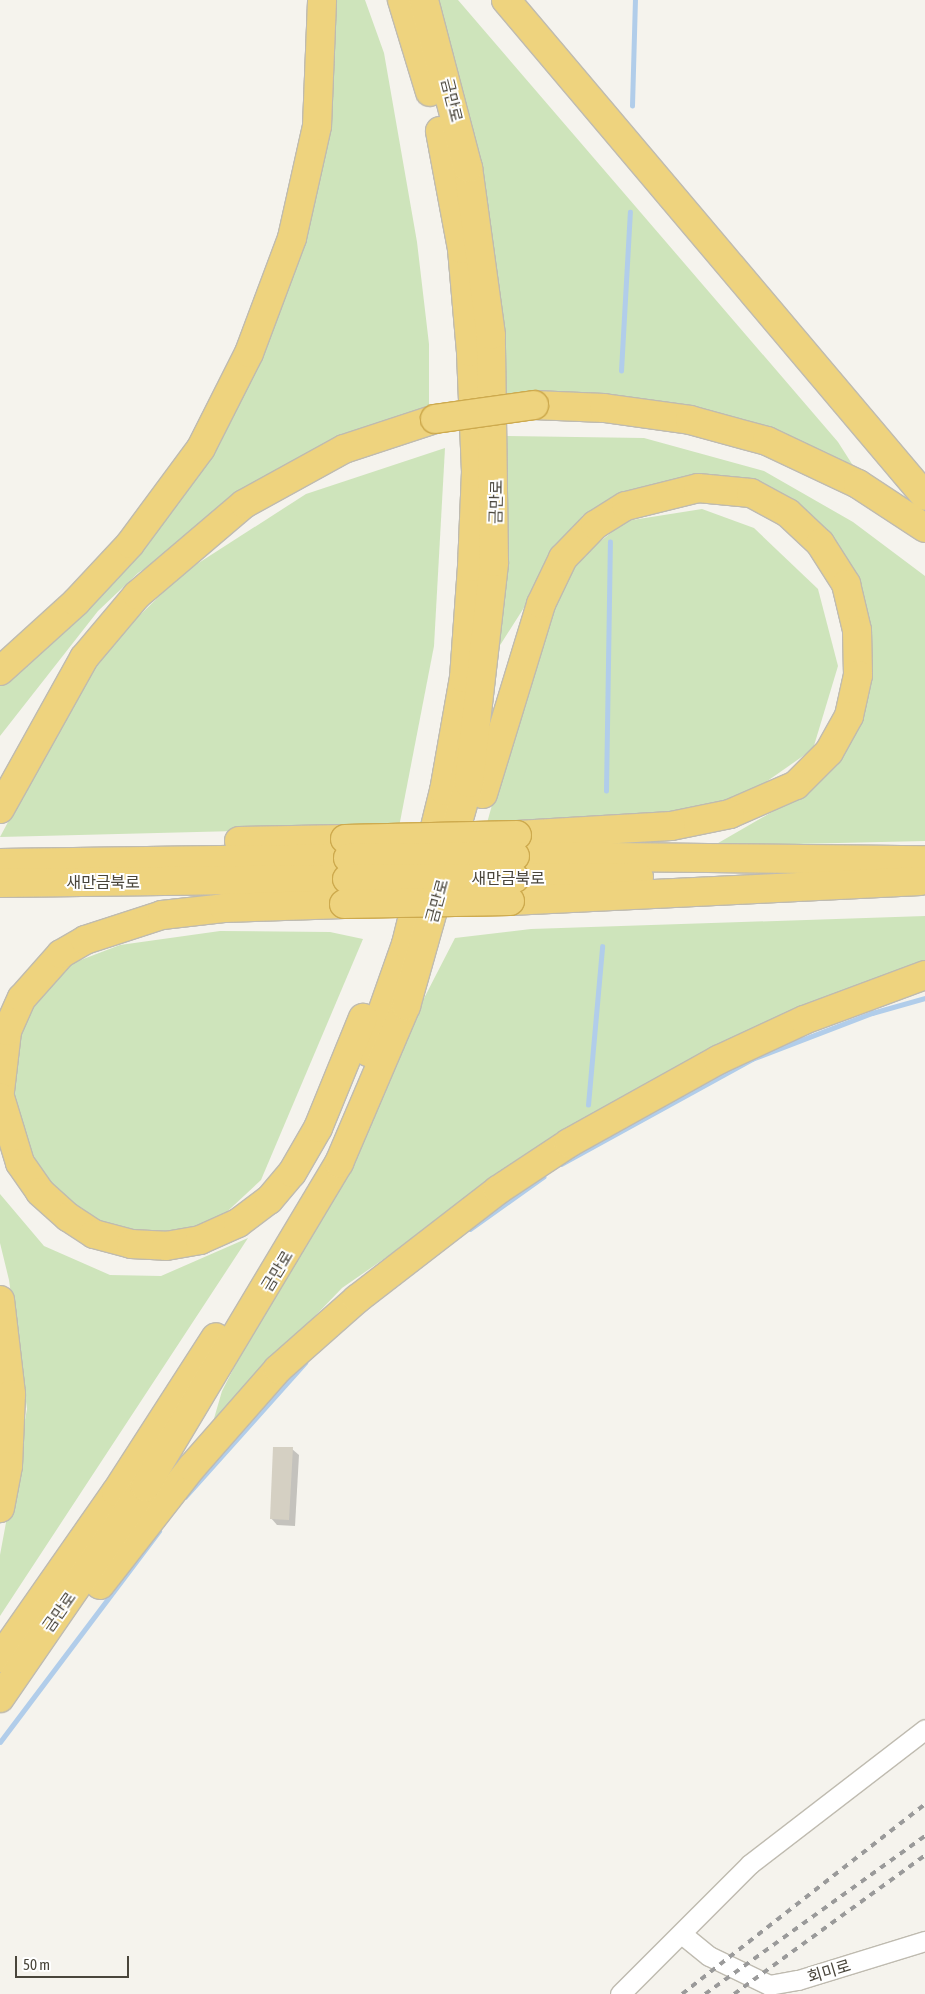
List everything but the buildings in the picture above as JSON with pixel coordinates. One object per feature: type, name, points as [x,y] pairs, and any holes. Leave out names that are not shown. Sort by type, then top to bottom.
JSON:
[{"type":"highway","points":[[0,671],[76,602],[130,544],[201,448],[249,353],[292,238],[317,126],[322,0]]},
{"type":"highway","name":"금만로","points":[[0,1658],[121,1484],[254,1278],[316,1170],[376,1033],[406,944],[444,791],[464,678],[472,567],[476,472],[471,352],[450,176],[402,0]]},
{"type":"highway","name":"금만로","points":[[0,1698],[145,1487],[214,1376],[339,1163],[374,1085],[406,1006],[469,783],[491,614],[496,524],[491,335],[468,168],[424,0]]},
{"type":"highway","points":[[506,0],[925,496]]},
{"type":"highway","points":[[0,809],[84,658],[137,595],[244,504],[344,449],[435,420],[534,405],[604,408],[690,420],[766,441],[858,484],[925,528]]},
{"type":"highway","points":[[0,852],[102,844],[346,870],[514,868],[671,826],[730,814],[796,784],[829,752],[849,716],[858,675],[857,630],[846,584],[820,543],[788,513],[752,494],[698,488],[681,491],[626,506],[595,525],[563,558],[523,654],[446,922],[374,1085]]},
{"type":"highway","points":[[0,1097],[20,1163],[40,1192],[94,1234],[131,1244],[166,1246],[200,1240],[238,1223],[269,1200],[318,1128],[375,990],[444,791]]},
{"type":"highway","name":"새만금북로","points":[[0,863],[346,870]]},
{"type":"highway","name":"새만금북로","points":[[0,883],[346,870],[514,868],[924,874]]},
{"type":"highway","points":[[0,1091],[7,1031],[22,998],[61,954],[85,940],[162,915],[224,908],[346,870]]},
{"type":"highway","points":[[0,1698],[64,1633],[192,1467],[278,1368],[357,1299],[498,1190],[642,1101],[804,1020],[925,975]]},
{"type":"highway","points":[[0,1300],[11,1394],[8,1466],[0,1508]]},
{"type":"street","points":[[620,1994],[683,1935],[750,1864],[925,1729]]},
{"type":"street","name":"회미로","points":[[683,1935],[709,1956],[770,1984],[798,1980],[925,1941]]},
{"type":"green space","points":[[326,0],[365,0],[384,53],[417,242],[429,344],[429,409],[337,442],[138,573],[98,611],[0,736],[0,673],[61,627],[262,352]]},
{"type":"green space","points":[[432,0],[458,0],[838,442],[859,475],[712,411],[564,394],[505,400]]},
{"type":"green space","points":[[507,436],[644,438],[764,471],[853,522],[925,576],[925,841],[713,846],[805,793],[863,719],[872,642],[851,576],[772,493],[647,489],[583,515],[497,650]]},
{"type":"green space","points":[[445,448],[434,646],[399,827],[0,837],[96,658],[183,573],[306,494]]},
{"type":"green space","points":[[702,509],[754,528],[818,589],[838,666],[813,749],[739,801],[622,821],[487,823],[539,636],[579,558],[626,521]]},
{"type":"green space","points":[[925,916],[925,967],[866,982],[596,1112],[342,1288],[213,1422],[222,1391],[455,938],[531,929]]},
{"type":"green space","points":[[220,931],[330,932],[363,939],[261,1180],[217,1221],[160,1233],[102,1226],[47,1182],[16,1121],[11,1062],[27,1016],[65,966],[120,945]]},
{"type":"green space","points":[[0,1194],[44,1246],[110,1275],[161,1276],[248,1238],[0,1616],[0,1555],[27,1409],[9,1280],[0,1243]]},
{"type":"waterway","points":[[632,106],[635,0]]},
{"type":"waterway","points":[[621,371],[630,212]]},
{"type":"waterway","points":[[606,791],[610,542]]},
{"type":"waterway","points":[[588,1105],[602,947]]},
{"type":"waterway","points":[[561,1164],[752,1059],[872,1013],[925,998]]},
{"type":"waterway","points":[[470,1229],[543,1177]]},
{"type":"waterway","points":[[185,1497],[305,1363]]},
{"type":"waterway","points":[[0,1742],[159,1531]]},
{"type":"railway","points":[[682,1994],[925,1804]]},
{"type":"railway","points":[[705,1994],[925,1836]]},
{"type":"railway","points":[[734,1994],[925,1855]]}]
